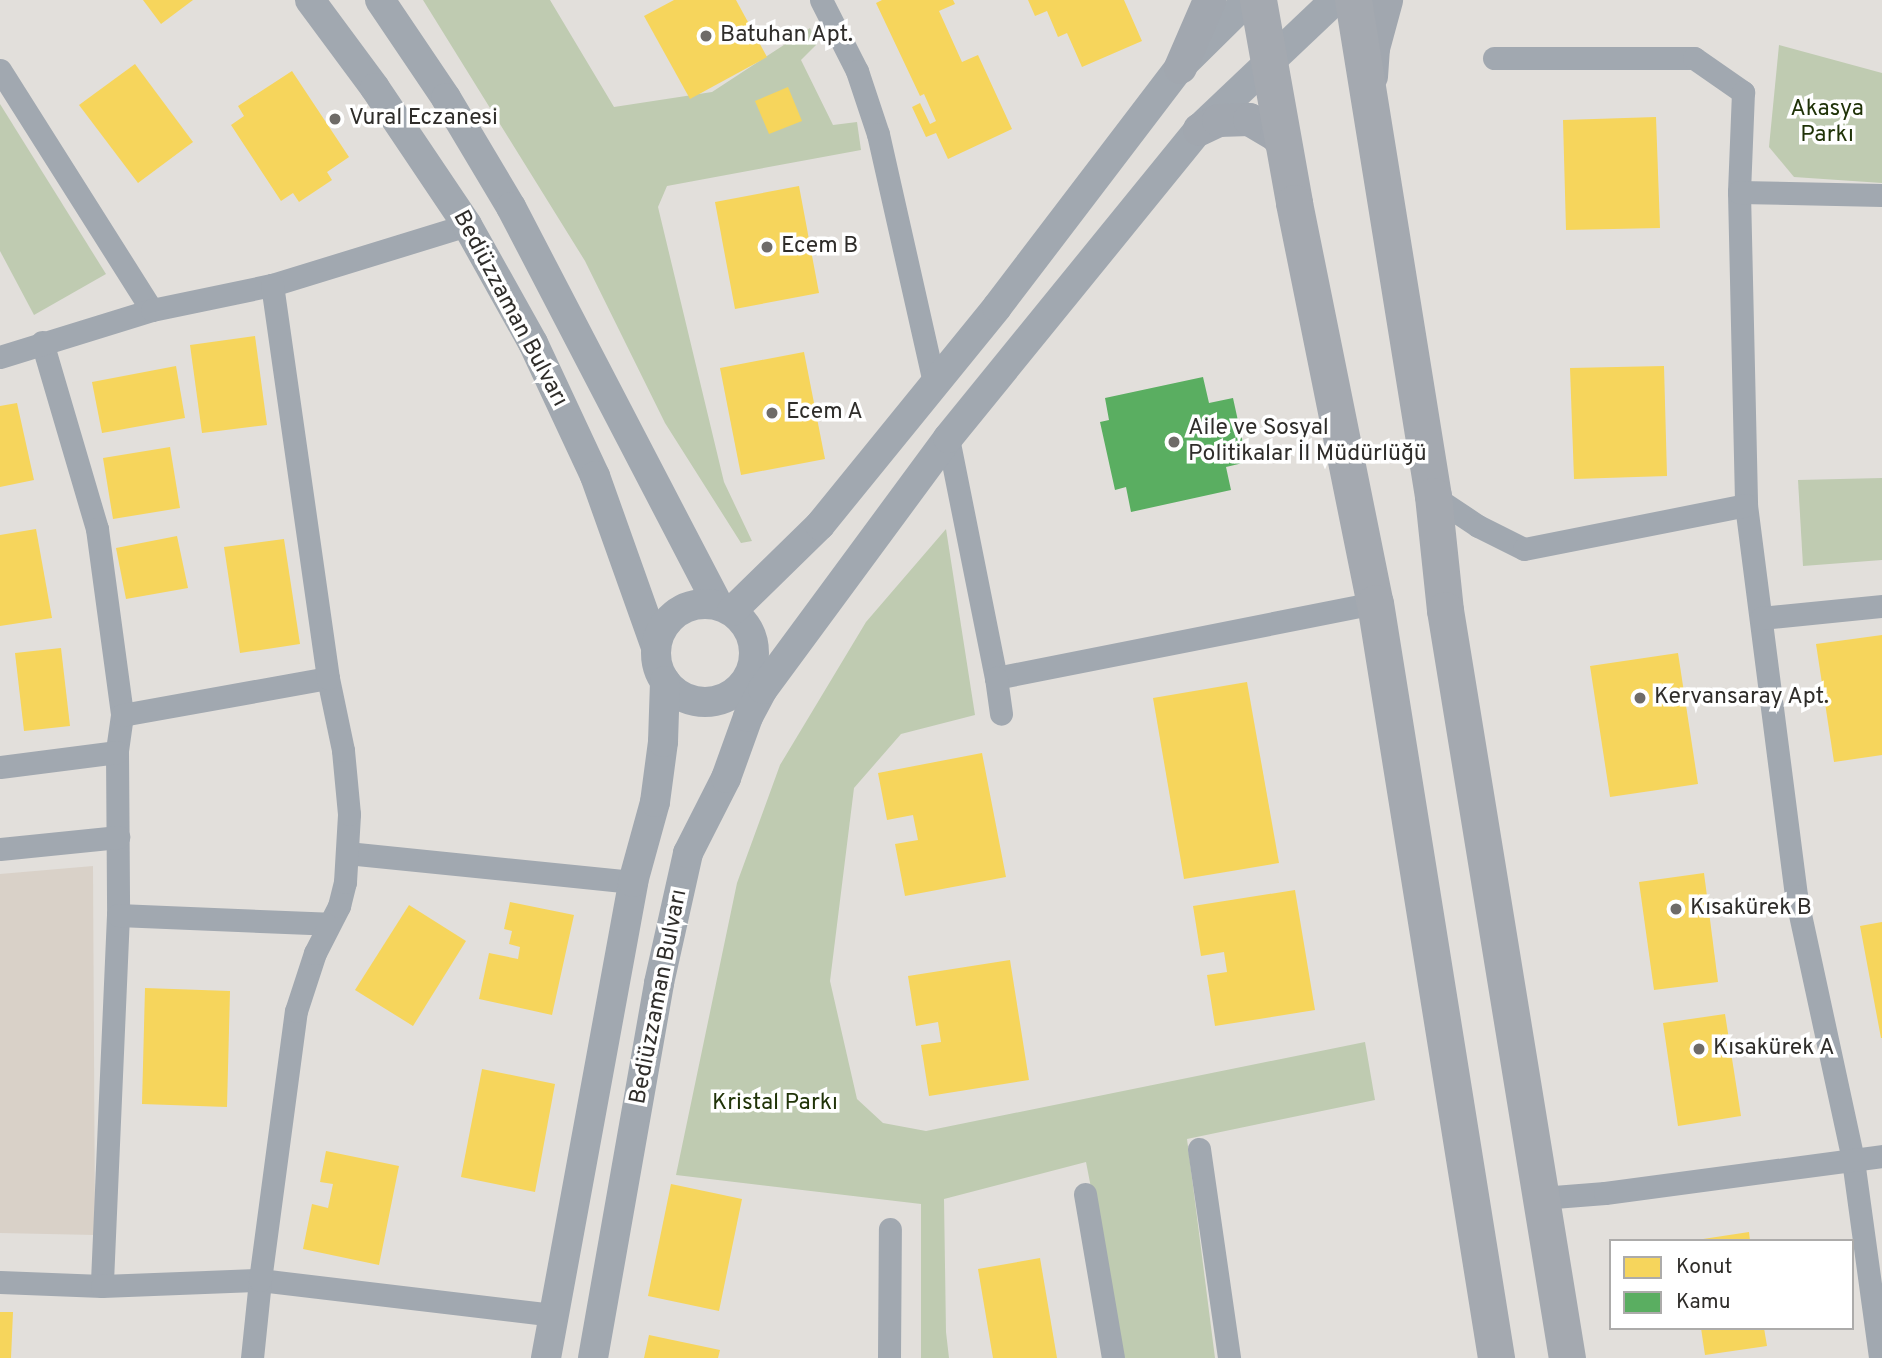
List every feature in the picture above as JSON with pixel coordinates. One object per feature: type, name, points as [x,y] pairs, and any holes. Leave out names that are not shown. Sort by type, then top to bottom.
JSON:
[{"type":"main road","points":[[1180,67],[1209,0]]},
{"type":"main road","points":[[1258,0],[1375,603],[1496,1358]]},
{"type":"main road","points":[[1353,0],[1433,496],[1447,623],[1567,1358]]},
{"type":"main road","points":[[1372,117],[1373,48],[1386,0]]},
{"type":"main road","points":[[1199,129],[1217,120],[1249,119],[1276,135],[1285,148]]},
{"type":"street","name":"Bediüzzaman Bulvarı","points":[[310,0],[375,88],[467,225],[533,343],[595,476],[656,647]]},
{"type":"street","name":"Bediüzzaman Bulvarı","points":[[380,0],[446,98],[511,207],[725,608]]},
{"type":"street","points":[[821,0],[857,71],[878,134],[934,383]]},
{"type":"street","points":[[725,608],[820,525],[997,307],[1180,67],[1248,0]]},
{"type":"street","name":"Bediüzzaman Bulvarı","points":[[593,1358],[659,983],[688,853],[726,778],[748,717],[786,656],[948,438],[1199,129],[1335,0]]},
{"type":"street","points":[[1494,58],[1694,58],[1743,92],[1739,192],[1746,505],[1796,896],[1853,1160],[1880,1358]]},
{"type":"street","points":[[0,70],[152,310]]},
{"type":"street","points":[[1739,192],[1882,195]]},
{"type":"street","points":[[0,357],[152,310],[272,285],[467,225]]},
{"type":"street","points":[[252,1358],[296,1011],[314,953],[339,906],[347,853],[349,814],[343,750],[328,678],[272,285]]},
{"type":"street","points":[[42,342],[97,529],[122,715],[117,752],[118,915],[102,1286]]},
{"type":"street","points":[[948,438],[1001,714]]},
{"type":"street","points":[[1433,496],[1478,526],[1524,549],[1746,505]]},
{"type":"street","points":[[996,678],[1375,603]]},
{"type":"street","points":[[748,717],[750,674],[755,646],[743,621],[725,608],[694,605],[673,615],[665,624],[656,647],[659,671],[674,692],[688,699],[709,702],[731,696],[750,674]]},
{"type":"street","points":[[1761,618],[1882,606]]},
{"type":"street","points":[[122,715],[328,678]]},
{"type":"street","name":"Bediüzzaman Bulvarı","points":[[546,1358],[633,882],[655,802],[663,742],[665,681]]},
{"type":"street","points":[[0,767],[117,752]]},
{"type":"street","points":[[0,849],[118,837]]},
{"type":"street","points":[[347,853],[633,882]]},
{"type":"street","points":[[118,915],[329,924]]},
{"type":"street","points":[[1199,1149],[1229,1358]]},
{"type":"street","points":[[1541,1198],[1605,1193],[1882,1156]]},
{"type":"street","points":[[1085,1194],[1114,1358]]},
{"type":"street","points":[[890,1229],[890,1358]]},
{"type":"street","points":[[0,1282],[102,1286],[260,1280],[555,1315]]},
{"type":"shaded area","points":[[93,866],[95,1235],[0,1233],[0,874]]},
{"type":"green space","points":[[423,0],[550,0],[614,107],[712,92],[810,28],[817,44],[801,60],[833,125],[857,122],[861,150],[667,186],[658,207],[724,482],[752,541],[741,543],[665,423],[585,261]]},
{"type":"green space","name":"Akasya Parkı","points":[[1779,45],[1882,73],[1882,183],[1794,177],[1769,147]]},
{"type":"green space","points":[[0,104],[106,274],[34,315],[0,251]]},
{"type":"green space","points":[[1882,478],[1882,560],[1803,566],[1798,480]]},
{"type":"green space","name":"Kristal Parkı","points":[[946,529],[975,715],[901,734],[854,788],[830,981],[857,1099],[883,1123],[926,1131],[1365,1042],[1375,1100],[1187,1139],[1215,1358],[1124,1358],[1086,1162],[944,1199],[946,1332],[949,1358],[921,1358],[921,1204],[676,1175],[737,883],[780,765],[866,622]]},
{"type":"building: Konut","points":[[143,0],[193,0],[161,24]]},
{"type":"building: Konut","name":"Batuhan Apt.","points":[[674,0],[736,0],[767,57],[690,99],[644,16]]},
{"type":"building: Konut","points":[[882,0],[953,0],[955,4],[939,11],[962,62],[978,55],[1012,129],[948,159],[936,133],[926,137],[912,107],[920,103],[930,124],[936,121],[924,94],[920,96],[876,3]]},
{"type":"building: Konut","points":[[1028,0],[1124,0],[1142,41],[1082,67],[1067,33],[1058,37],[1047,11],[1035,16]]},
{"type":"building: Konut","points":[[135,64],[193,142],[138,183],[79,105]]},
{"type":"building: Konut","points":[[292,71],[349,157],[327,172],[332,180],[299,202],[293,193],[281,201],[231,125],[244,116],[238,106]]},
{"type":"building: Konut","points":[[788,87],[802,121],[769,134],[755,101]]},
{"type":"building: Konut","points":[[1656,117],[1660,228],[1566,230],[1563,120]]},
{"type":"building: Konut","name":"Ecem B","points":[[799,186],[819,293],[735,309],[715,202]]},
{"type":"building: Konut","points":[[255,336],[267,425],[202,433],[190,345]]},
{"type":"building: Konut","name":"Ecem A","points":[[804,352],[825,459],[741,475],[720,368]]},
{"type":"building: Konut","points":[[176,366],[185,418],[102,433],[92,382]]},
{"type":"building: Konut","points":[[1664,366],[1667,476],[1574,479],[1570,368]]},
{"type":"building: Konut","points":[[17,403],[34,480],[0,487],[0,406]]},
{"type":"building: Konut","points":[[170,447],[180,508],[113,519],[103,458]]},
{"type":"building: Konut","points":[[36,529],[52,618],[0,626],[0,535]]},
{"type":"building: Konut","points":[[177,536],[188,588],[126,599],[116,548]]},
{"type":"building: Konut","points":[[284,539],[300,644],[240,653],[224,547]]},
{"type":"building: Konut","points":[[1882,635],[1882,755],[1834,762],[1816,644]]},
{"type":"building: Konut","points":[[61,648],[70,726],[24,731],[15,653]]},
{"type":"building: Konut","name":"Kervansaray Apt.","points":[[1678,653],[1698,784],[1610,797],[1590,666]]},
{"type":"building: Konut","points":[[1247,682],[1279,863],[1184,879],[1153,698]]},
{"type":"building: Konut","points":[[982,753],[1006,877],[905,896],[895,844],[918,840],[913,815],[887,820],[878,773]]},
{"type":"building: Konut","name":"Kısakürek B","points":[[1704,873],[1718,982],[1654,990],[1639,882]]},
{"type":"building: Konut","points":[[1295,890],[1315,1010],[1215,1026],[1207,975],[1227,972],[1224,952],[1201,956],[1193,906]]},
{"type":"building: Konut","points":[[510,902],[574,915],[552,1015],[479,999],[489,953],[518,959],[520,947],[509,944],[512,931],[504,929]]},
{"type":"building: Konut","points":[[409,905],[466,941],[413,1026],[355,990]]},
{"type":"building: Konut","points":[[1882,922],[1882,1038],[1881,1038],[1860,926]]},
{"type":"building: Konut","points":[[1010,960],[1029,1080],[929,1096],[921,1045],[941,1042],[938,1022],[916,1026],[908,976]]},
{"type":"building: Konut","points":[[145,988],[230,991],[227,1107],[142,1104]]},
{"type":"building: Konut","name":"Kısakürek A","points":[[1725,1014],[1741,1116],[1678,1126],[1663,1023]]},
{"type":"building: Konut","points":[[482,1069],[555,1084],[535,1192],[461,1177]]},
{"type":"building: Konut","points":[[326,1151],[399,1166],[379,1265],[303,1249],[312,1204],[328,1208],[333,1184],[320,1182]]},
{"type":"building: Konut","points":[[671,1184],[742,1199],[719,1311],[648,1296]]},
{"type":"building: Konut","points":[[1749,1232],[1750,1239],[1703,1239]]},
{"type":"building: Konut","points":[[1040,1258],[1057,1358],[993,1358],[978,1269]]},
{"type":"building: Konut","points":[[0,1312],[13,1312],[11,1358],[0,1358]]},
{"type":"building: Konut","points":[[1701,1330],[1764,1330],[1767,1346],[1705,1355]]},
{"type":"building: Konut","points":[[649,1335],[720,1350],[718,1358],[644,1358]]},
{"type":"building: Kamu","name":"Aile ve Sosyal Politikalar İl Müdürlüğü","points":[[1203,377],[1209,403],[1233,398],[1247,462],[1226,467],[1231,490],[1131,512],[1126,487],[1115,490],[1100,422],[1109,420],[1105,398]]},
{"type":"place","name":"Batuhan Apt.","points":[[706,36]]},
{"type":"place","name":"Vural Eczanesi","points":[[335,119]]},
{"type":"place","name":"Ecem B","points":[[767,247]]},
{"type":"place","name":"Ecem A","points":[[772,413]]},
{"type":"place","name":"Aile ve Sosyal Politikalar İl Müdürlüğü","points":[[1174,442]]},
{"type":"place","name":"Kervansaray Apt.","points":[[1640,698]]},
{"type":"place","name":"Kısakürek B","points":[[1676,909]]},
{"type":"place","name":"Kısakürek A","points":[[1699,1049]]}]
